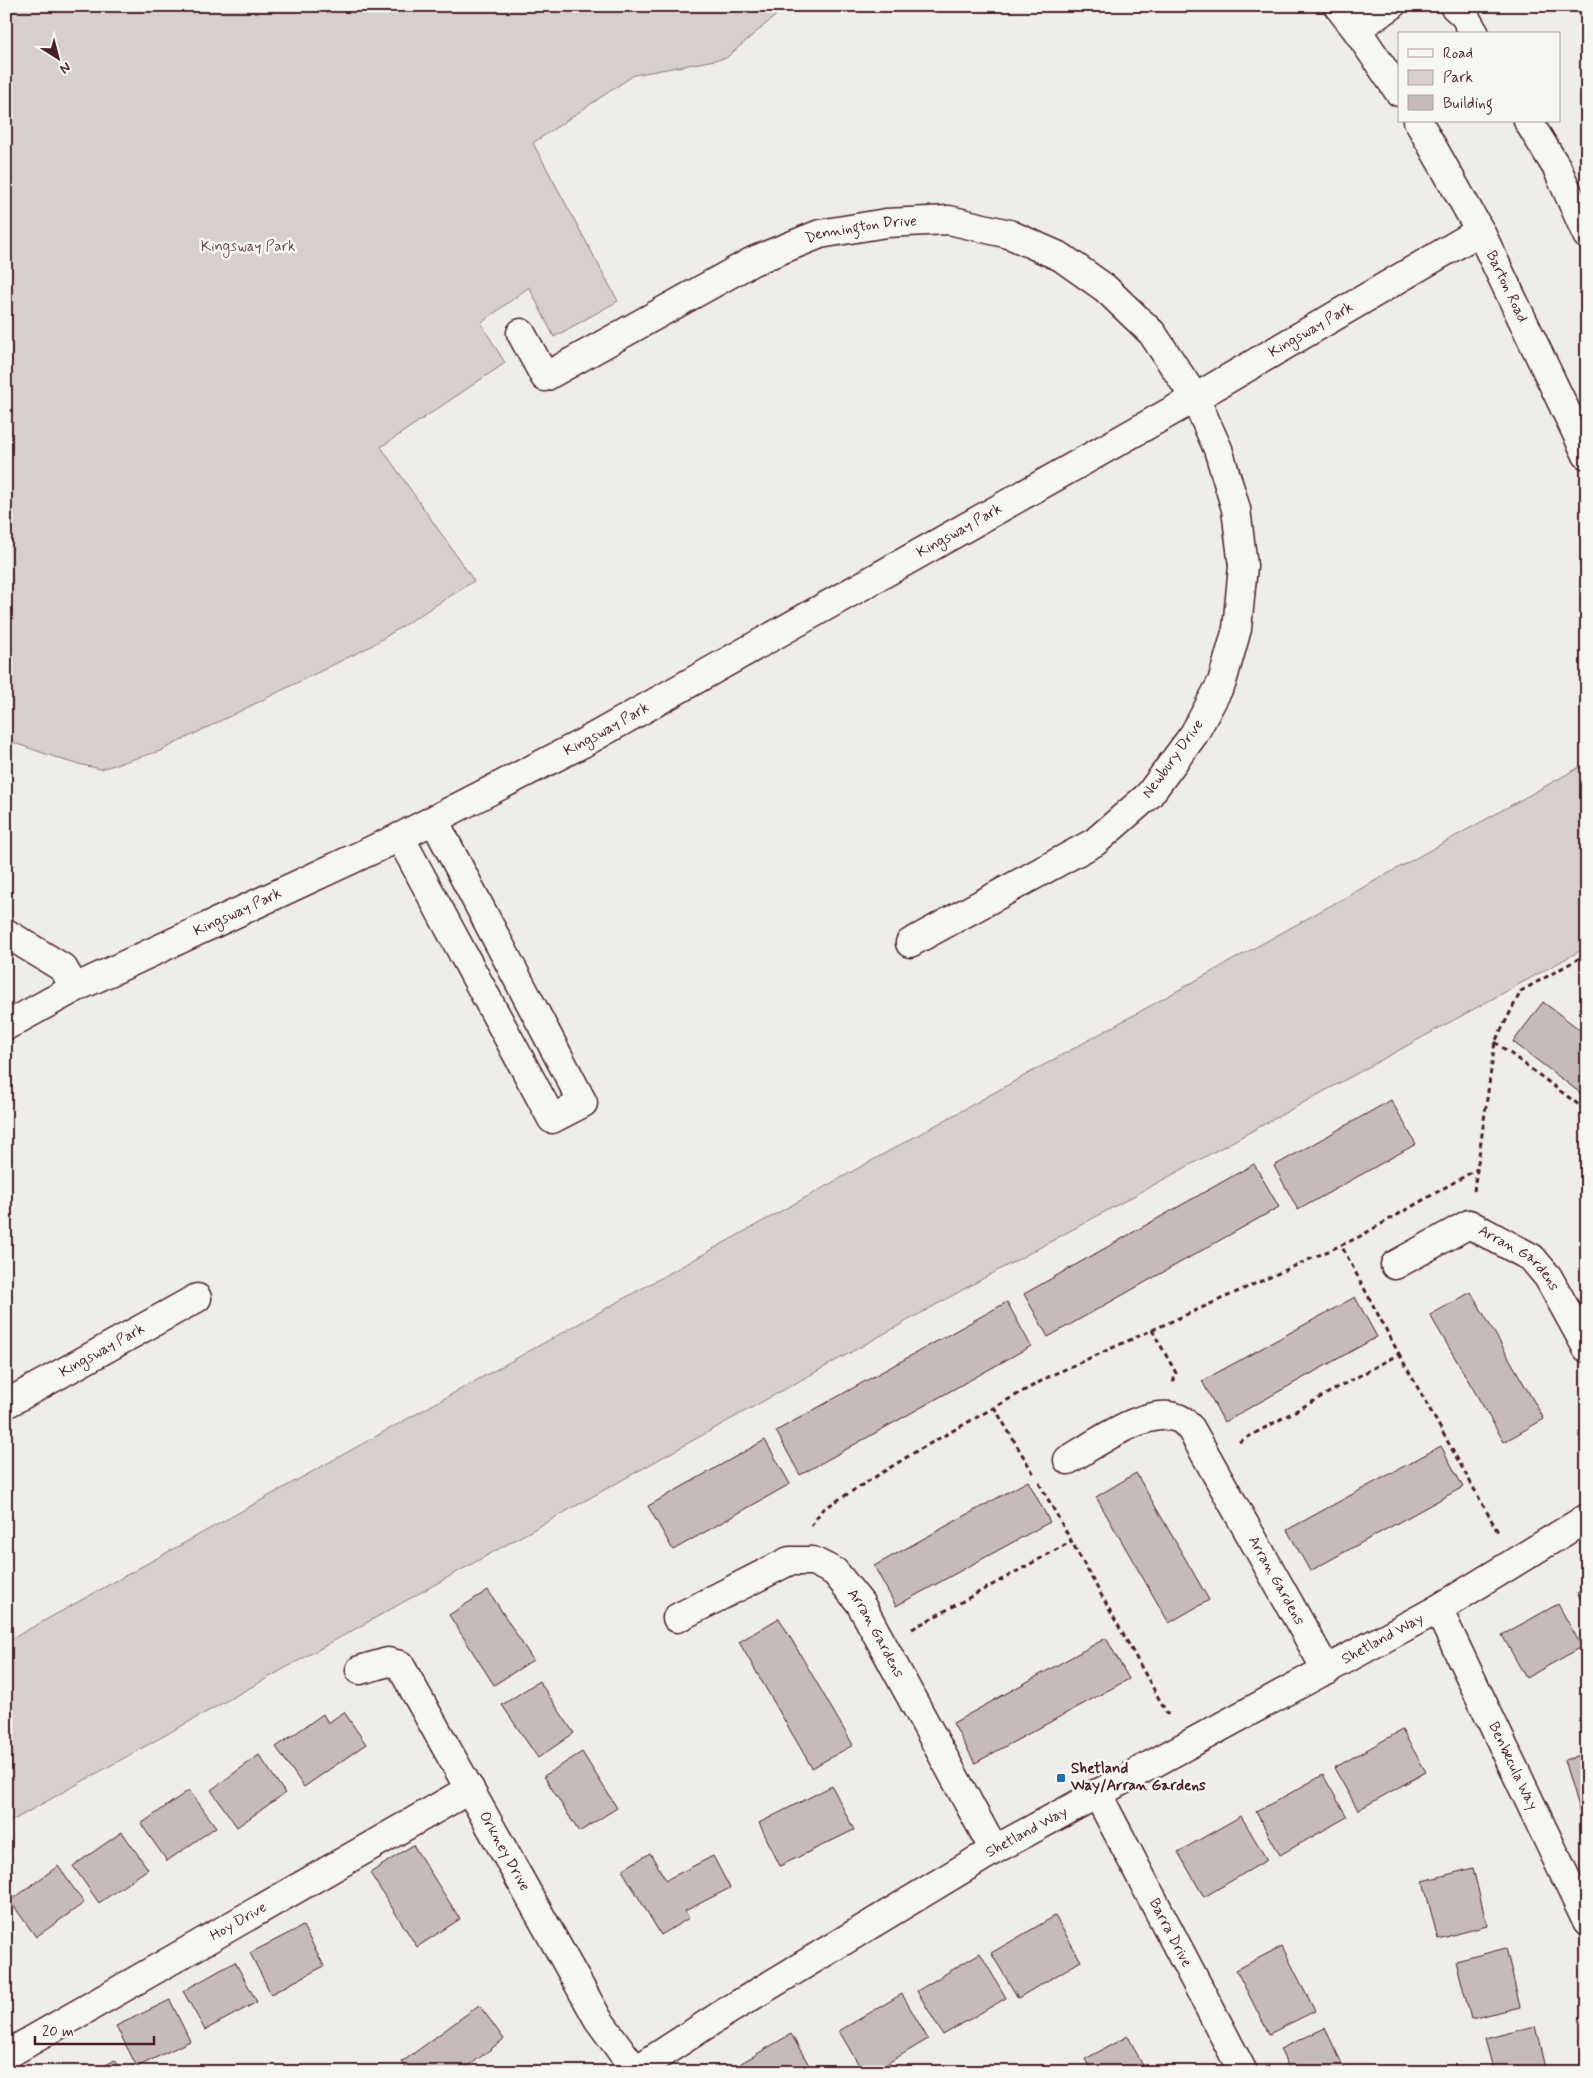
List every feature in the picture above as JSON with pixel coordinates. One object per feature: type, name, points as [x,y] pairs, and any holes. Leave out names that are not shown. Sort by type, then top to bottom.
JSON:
[{"type":"street","points":[[1338,6],[1398,91]]},
{"type":"street","points":[[1356,29],[1391,6]]},
{"type":"street","points":[[1454,6],[1464,15],[1474,32]]},
{"type":"street","name":"Barton Road","points":[[1419,122],[1480,231],[1587,456]]},
{"type":"street","points":[[1529,122],[1556,168],[1587,235]]},
{"type":"street","name":"Dennington Drive","points":[[521,333],[545,377],[753,261],[820,234],[886,223],[949,220],[1009,234],[1052,253],[1105,288],[1152,333],[1195,398]]},
{"type":"street","name":"Kingsway Park","points":[[6,1026],[75,988],[400,837],[585,742],[1195,398],[1480,231]]},
{"type":"street","name":"Newbury Drive","points":[[910,943],[1095,842],[1149,795],[1194,734],[1217,691],[1237,629],[1243,566],[1236,508],[1218,449],[1195,398]]},
{"type":"street","points":[[400,837],[552,1119],[583,1103],[434,820]]},
{"type":"street","points":[[6,934],[63,968],[75,988]]},
{"type":"street","name":"Arran Gardens","points":[[1395,1265],[1469,1224],[1532,1258],[1548,1277],[1587,1348]]},
{"type":"street","name":"Kingsway Park","points":[[6,1404],[197,1298]]},
{"type":"street","points":[[1068,1460],[1142,1419],[1163,1414]]},
{"type":"street","name":"Arran Gardens","points":[[1163,1414],[1180,1419],[1191,1429],[1327,1671]]},
{"type":"street","name":"Shetland Way","points":[[634,2071],[724,2013],[994,1850],[1438,1610],[1587,1518]]},
{"type":"street","points":[[677,1618],[789,1560]]},
{"type":"street","name":"Arran Gardens","points":[[789,1560],[813,1561],[835,1572],[860,1603],[994,1850]]},
{"type":"street","name":"Benbecula Way","points":[[1438,1610],[1587,1922]]},
{"type":"street","name":"Orkney Drive","points":[[360,1670],[388,1662],[400,1664],[598,2019],[634,2071]]},
{"type":"street","name":"Hoy Drive","points":[[6,2055],[470,1789]]},
{"type":"street","name":"Barra Drive","points":[[1098,1793],[1243,2072]]},
{"type":"path","points":[[1469,1224],[1495,1042],[1521,990],[1587,954]]},
{"type":"path","points":[[1495,1042],[1587,1111]]},
{"type":"path","points":[[789,1560],[822,1510],[915,1452],[994,1407],[1052,1375],[1341,1245],[1477,1169]]},
{"type":"path","points":[[1341,1245],[1399,1354],[1515,1562]]},
{"type":"path","points":[[1152,1330],[1176,1372],[1163,1414]]},
{"type":"path","points":[[1208,1459],[1399,1354]]},
{"type":"path","points":[[994,1407],[1072,1540],[1186,1746]]},
{"type":"path","points":[[1036,1478],[1068,1460]]},
{"type":"path","points":[[883,1645],[1072,1540]]},
{"type":"green space","name":"Kingsway Park","points":[[6,6],[787,6],[726,58],[634,75],[533,143],[618,301],[554,337],[529,287],[481,323],[505,363],[381,447],[474,581],[371,646],[160,751],[101,769],[69,762],[6,740]]},
{"type":"green space","points":[[1587,763],[1587,947],[966,1288],[6,1824],[6,1642]]},
{"type":"building","points":[[1543,1002],[1587,1035],[1587,1098],[1513,1042]]},
{"type":"building","points":[[1391,1100],[1416,1144],[1298,1210],[1274,1166]]},
{"type":"building","points":[[1254,1164],[1279,1207],[1048,1337],[1024,1294]]},
{"type":"building","points":[[1471,1292],[1544,1419],[1504,1442],[1430,1315]]},
{"type":"building","points":[[1355,1297],[1377,1337],[1224,1422],[1202,1381]]},
{"type":"building","points":[[1007,1302],[1031,1346],[800,1475],[776,1431]]},
{"type":"building","points":[[765,1440],[790,1484],[673,1550],[648,1506]]},
{"type":"building","points":[[1441,1446],[1463,1487],[1310,1571],[1287,1530]]},
{"type":"building","points":[[1136,1473],[1209,1600],[1169,1623],[1096,1497]]},
{"type":"building","points":[[1028,1481],[1050,1522],[896,1606],[874,1566]]},
{"type":"building","points":[[1587,1587],[1587,1611],[1577,1593]]},
{"type":"building","points":[[488,1590],[533,1660],[494,1685],[449,1615]]},
{"type":"building","points":[[1558,1604],[1582,1647],[1526,1678],[1502,1635]]},
{"type":"building","points":[[779,1618],[853,1745],[812,1768],[739,1642]]},
{"type":"building","points":[[1106,1638],[1129,1679],[975,1763],[953,1723]]},
{"type":"building","points":[[539,1681],[574,1733],[538,1758],[502,1705]]},
{"type":"building","points":[[344,1712],[366,1744],[304,1787],[276,1747],[323,1714],[328,1723]]},
{"type":"building","points":[[1402,1730],[1426,1772],[1358,1810],[1334,1768]]},
{"type":"building","points":[[582,1752],[617,1808],[579,1832],[544,1776]]},
{"type":"building","points":[[1587,1753],[1587,1818],[1582,1820],[1564,1760]]},
{"type":"building","points":[[259,1755],[285,1793],[237,1827],[211,1790]]},
{"type":"building","points":[[1323,1775],[1347,1817],[1280,1855],[1256,1812]]},
{"type":"building","points":[[832,1786],[854,1830],[780,1866],[759,1823]]},
{"type":"building","points":[[189,1790],[216,1827],[167,1861],[141,1824]]},
{"type":"building","points":[[1241,1816],[1267,1860],[1204,1897],[1178,1852]]},
{"type":"building","points":[[122,1832],[148,1869],[99,1903],[73,1866]]},
{"type":"building","points":[[413,1845],[460,1919],[417,1947],[370,1873]]},
{"type":"building","points":[[650,1853],[666,1880],[713,1856],[730,1888],[685,1911],[689,1918],[661,1935],[622,1870]]},
{"type":"building","points":[[58,1866],[84,1903],[36,1937],[10,1901]]},
{"type":"building","points":[[1473,1868],[1487,1926],[1438,1939],[1423,1881]]},
{"type":"building","points":[[1055,1916],[1081,1961],[1018,1998],[991,1953]]},
{"type":"building","points":[[303,1926],[324,1966],[271,1994],[250,1953]]},
{"type":"building","points":[[1282,1946],[1315,2011],[1269,2034],[1236,1970]]},
{"type":"building","points":[[1506,1948],[1520,2007],[1471,2019],[1456,1961]]},
{"type":"building","points":[[980,1953],[1006,1998],[943,2035],[917,1991]]},
{"type":"building","points":[[235,1962],[257,2002],[205,2030],[183,1991]]},
{"type":"building","points":[[902,1994],[928,2039],[873,2072],[863,2072],[839,2031]]},
{"type":"building","points":[[170,2000],[190,2041],[137,2067],[116,2026]]},
{"type":"building","points":[[479,2005],[504,2039],[461,2072],[409,2072],[402,2062]]},
{"type":"building","points":[[1535,2026],[1546,2072],[1494,2072],[1485,2039]]},
{"type":"building","points":[[1325,2028],[1346,2072],[1291,2072],[1280,2049]]},
{"type":"building","points":[[791,2034],[813,2072],[742,2072],[738,2065]]},
{"type":"building","points":[[1128,2036],[1146,2072],[1092,2072],[1085,2059]]},
{"type":"building","points":[[115,2060],[122,2072],[93,2072]]},
{"type":"place","name":"Shetland Way/Arran Gardens","points":[[1061,1778]]}]
